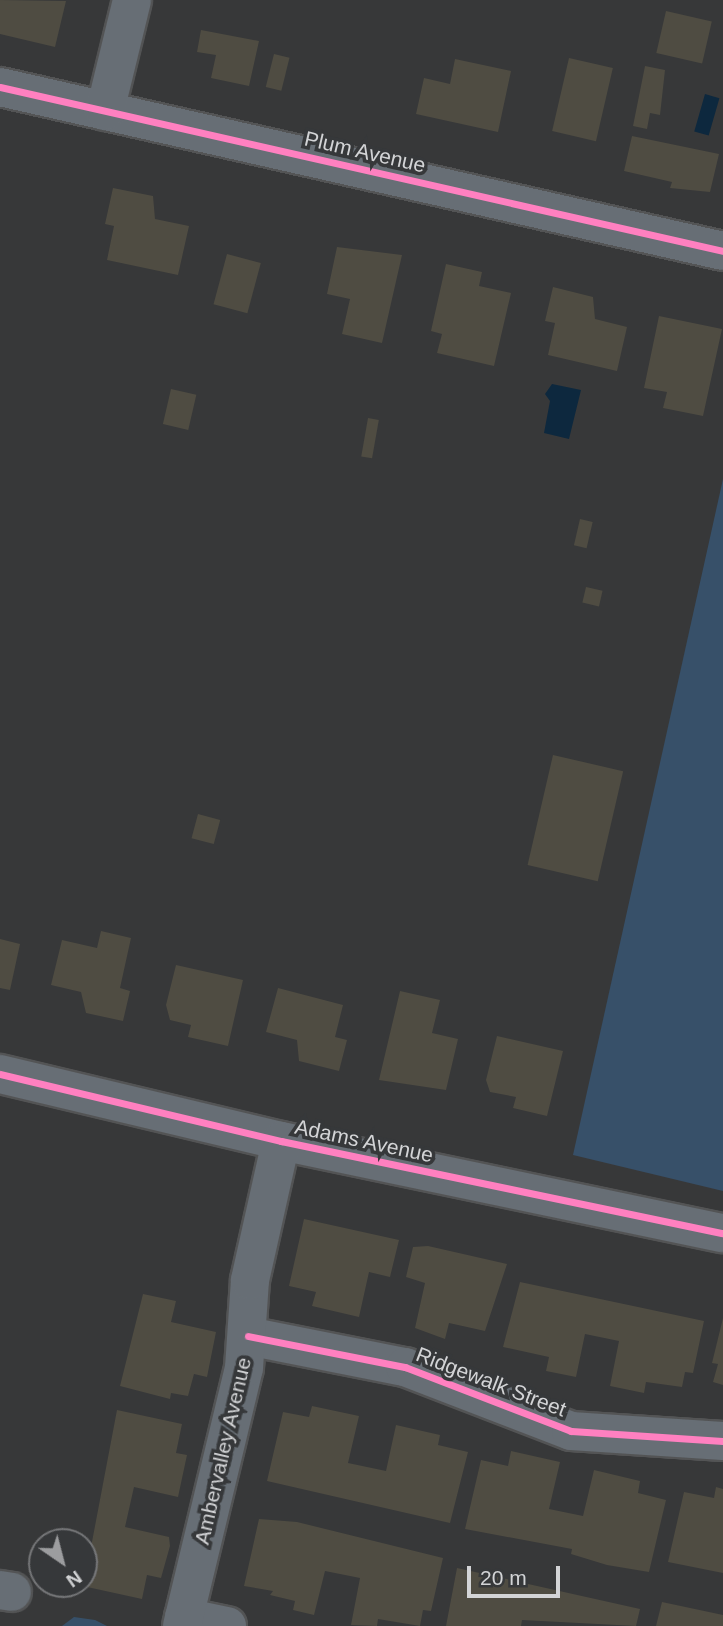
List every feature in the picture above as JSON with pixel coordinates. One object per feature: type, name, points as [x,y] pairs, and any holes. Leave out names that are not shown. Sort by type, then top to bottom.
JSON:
[{"type":"street","points":[[105,111],[132,0]]},
{"type":"street","name":"Plum Avenue","points":[[0,87],[723,251]]},
{"type":"street","name":"Adams Avenue","points":[[0,1074],[281,1141],[723,1233]]},
{"type":"street","name":"Ambervalley Avenue","points":[[183,1621],[248,1336],[259,1233],[281,1141]]},
{"type":"street","name":"Ridgewalk Street","points":[[248,1336],[405,1367],[571,1431],[723,1441]]},
{"type":"street","points":[[183,1621],[227,1626]]},
{"type":"shaded area","points":[[705,94],[719,98],[709,136],[694,131]]},
{"type":"shaded area","points":[[552,384],[581,390],[569,439],[544,433],[550,401],[545,394]]},
{"type":"shaded area","points":[[723,479],[723,1191],[573,1155]]},
{"type":"shaded area","points":[[74,1617],[95,1620],[107,1626],[62,1626]]},
{"type":"building","points":[[0,0],[66,1],[55,47],[0,34]]},
{"type":"building","points":[[666,11],[712,22],[702,63],[656,53]]},
{"type":"building","points":[[201,30],[259,41],[249,86],[211,78],[216,55],[197,52]]},
{"type":"building","points":[[274,54],[290,58],[281,91],[266,87]]},
{"type":"building","points":[[569,58],[613,68],[596,141],[552,131]]},
{"type":"building","points":[[455,59],[511,71],[498,132],[416,114],[424,78],[450,84]]},
{"type":"building","points":[[645,66],[665,70],[660,115],[650,113],[647,129],[633,126]]},
{"type":"building","points":[[632,136],[719,154],[710,192],[670,188],[672,182],[624,171]]},
{"type":"building","points":[[113,188],[153,196],[155,219],[189,226],[178,275],[107,260],[114,226],[105,224]]},
{"type":"building","points":[[337,247],[402,255],[382,343],[342,334],[350,299],[327,294]]},
{"type":"building","points":[[227,254],[261,263],[247,313],[214,304]]},
{"type":"building","points":[[446,264],[482,272],[479,286],[511,293],[494,366],[437,353],[442,334],[431,331]]},
{"type":"building","points":[[553,287],[593,297],[595,319],[627,327],[617,371],[548,355],[555,323],[545,321]]},
{"type":"building","points":[[659,316],[722,329],[703,416],[663,408],[667,392],[644,388]]},
{"type":"building","points":[[171,389],[196,395],[188,430],[163,424]]},
{"type":"building","points":[[368,418],[379,420],[372,458],[361,456]]},
{"type":"building","points":[[580,519],[593,522],[587,548],[574,545]]},
{"type":"building","points":[[586,587],[603,591],[599,606],[582,603]]},
{"type":"building","points":[[553,755],[623,771],[598,881],[528,865]]},
{"type":"building","points":[[198,814],[220,820],[214,844],[192,838]]},
{"type":"building","points":[[101,931],[131,938],[120,988],[130,991],[123,1021],[86,1013],[81,992],[51,985],[62,940],[97,948]]},
{"type":"building","points":[[0,939],[20,944],[10,990],[0,988]]},
{"type":"building","points":[[176,965],[243,980],[228,1046],[188,1037],[191,1025],[170,1020],[166,1005]]},
{"type":"building","points":[[278,988],[343,1005],[335,1037],[347,1040],[339,1071],[299,1061],[297,1040],[266,1032]]},
{"type":"building","points":[[400,991],[440,1000],[432,1033],[458,1039],[446,1090],[379,1080]]},
{"type":"building","points":[[497,1036],[563,1051],[547,1116],[513,1108],[516,1097],[490,1092],[486,1080]]},
{"type":"building","points":[[304,1219],[399,1240],[390,1277],[369,1272],[359,1317],[312,1306],[316,1292],[289,1286]]},
{"type":"building","points":[[428,1246],[507,1264],[485,1331],[449,1323],[445,1339],[415,1328],[425,1283],[406,1277],[413,1247]]},
{"type":"building","points":[[520,1282],[704,1321],[693,1373],[685,1372],[682,1387],[646,1382],[644,1393],[610,1386],[619,1341],[585,1334],[576,1377],[546,1371],[549,1357],[503,1347]]},
{"type":"building","points":[[143,1294],[176,1301],[171,1322],[216,1332],[207,1377],[194,1374],[188,1396],[171,1393],[170,1399],[120,1386]]},
{"type":"building","points":[[723,1318],[723,1385],[713,1382],[718,1364],[712,1363]]},
{"type":"building","points":[[312,1406],[359,1416],[348,1463],[386,1471],[396,1425],[440,1435],[438,1445],[468,1452],[450,1523],[267,1481],[283,1412],[309,1417]]},
{"type":"building","points":[[117,1410],[182,1424],[176,1453],[187,1455],[178,1497],[134,1487],[125,1527],[169,1537],[170,1546],[161,1578],[147,1575],[142,1599],[98,1589],[98,1528],[95,1528]]},
{"type":"building","points":[[511,1451],[560,1462],[549,1509],[583,1516],[594,1470],[640,1481],[638,1493],[666,1500],[649,1572],[607,1565],[571,1554],[572,1549],[465,1529],[481,1460],[508,1466]]},
{"type":"building","points":[[716,1487],[723,1489],[723,1573],[668,1562],[684,1492],[714,1498]]},
{"type":"building","points":[[259,1519],[297,1522],[443,1558],[431,1611],[423,1610],[420,1626],[378,1619],[377,1626],[351,1625],[360,1578],[325,1571],[314,1615],[293,1610],[295,1601],[270,1595],[273,1591],[244,1586]]},
{"type":"building","points":[[457,1568],[640,1609],[636,1626],[522,1620],[521,1626],[446,1626]]},
{"type":"building","points":[[662,1602],[723,1615],[723,1626],[656,1626]]},
{"type":"cycle path","points":[[0,87],[723,251]]},
{"type":"cycle path","points":[[0,1074],[281,1141],[723,1233]]},
{"type":"cycle path","points":[[248,1336],[405,1367],[571,1431],[723,1441]]}]
